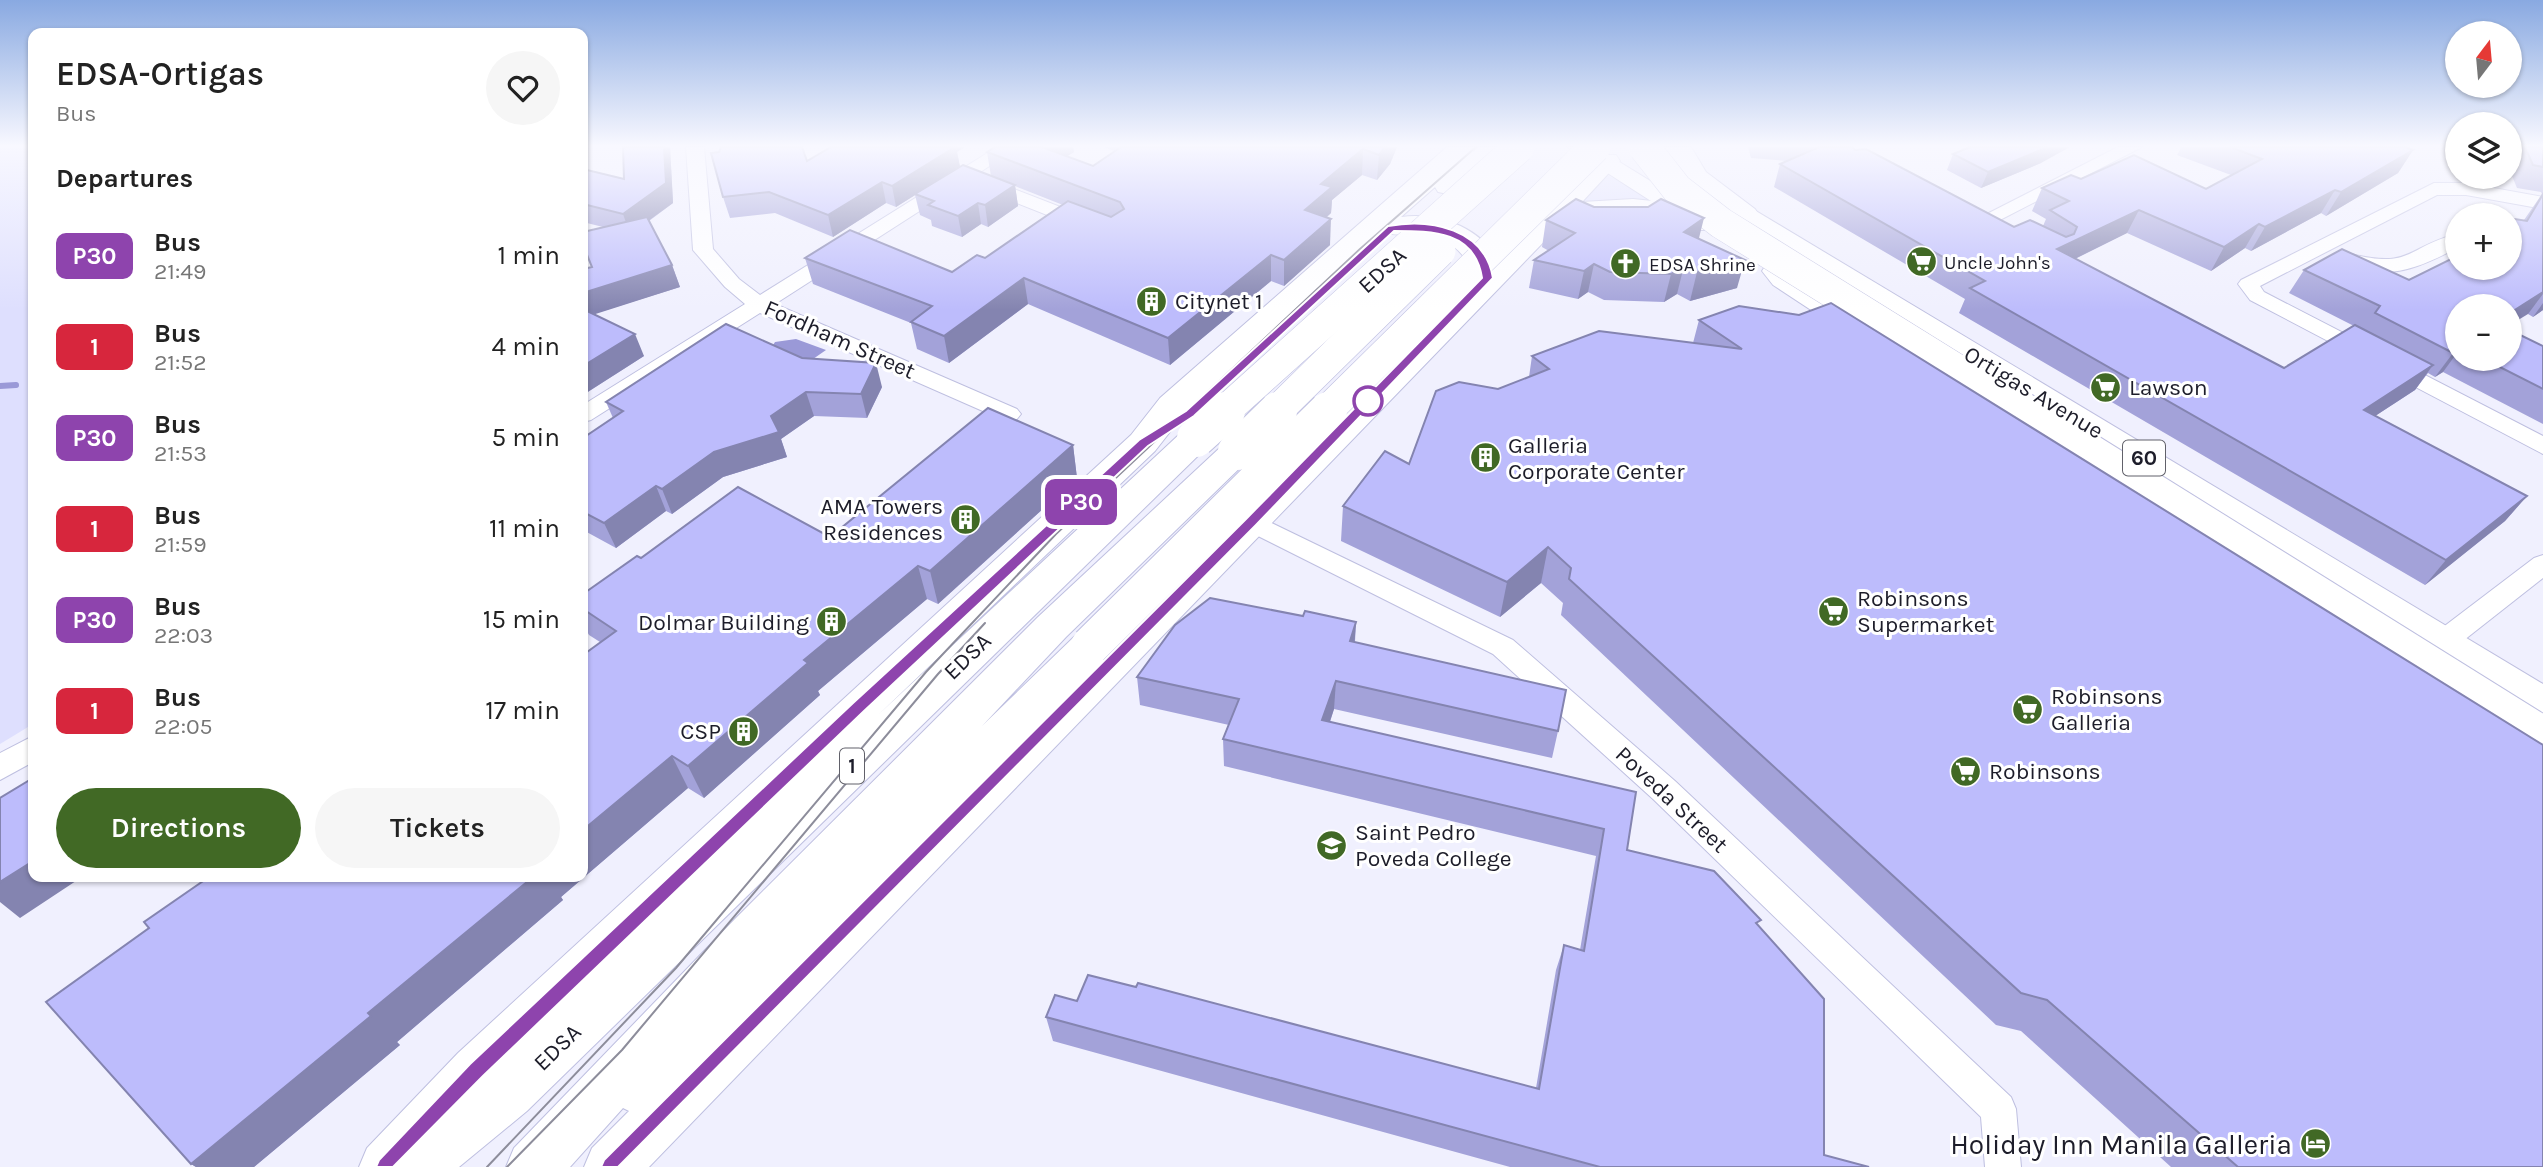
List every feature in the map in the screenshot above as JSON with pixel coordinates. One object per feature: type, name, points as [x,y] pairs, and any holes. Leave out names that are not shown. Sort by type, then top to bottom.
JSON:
[{"type":"highway","name":"1","points":[[386,1167],[486,1060],[1143,443],[1172,406],[1402,201]]},
{"type":"highway","name":"1","points":[[1396,227],[1393,223],[1420,201]]},
{"type":"highway","name":"1","points":[[1143,443],[1190,413],[1396,227],[1428,201]]},
{"type":"highway","name":"EDSA","points":[[417,1167],[509,1093],[1196,438],[1459,201]]},
{"type":"highway","points":[[533,1167],[752,934],[1052,627],[1237,451],[1446,245],[1476,201]]},
{"type":"highway","points":[[614,1166],[1018,738],[1090,646],[1555,201]]},
{"type":"highway","points":[[561,1167],[1251,522],[1563,201]]},
{"type":"highway","points":[[1693,201],[1721,223],[2543,736]]},
{"type":"highway","points":[[1727,201],[1745,215]]},
{"type":"highway","points":[[1548,218],[1598,207],[1676,207]]},
{"type":"highway","points":[[1396,227],[1432,228],[1461,238],[1481,253],[1487,265],[1488,278]]},
{"type":"main road","name":"Ortigas Avenue","points":[[1669,201],[1774,271],[1791,278],[2110,478],[2543,758]]},
{"type":"main road","points":[[1673,201],[1676,207]]},
{"type":"main road","name":"Ortigas Avenue","points":[[1722,201],[2543,702]]},
{"type":"street","name":"Fordham Street","points":[[699,201],[703,250],[732,283],[761,306],[1009,414]]},
{"type":"street","points":[[588,412],[925,201]]},
{"type":"street","points":[[1031,201],[1102,229]]},
{"type":"street","points":[[1991,218],[2024,201]]},
{"type":"street","points":[[2409,201],[2248,284],[2249,290],[2543,446]]},
{"type":"street","points":[[1968,206],[2012,229]]},
{"type":"street","points":[[2317,248],[2369,267],[2392,269],[2445,245]]},
{"type":"street","name":"Poveda Street","points":[[1251,522],[1503,647],[1664,790],[1998,1109],[2003,1167]]},
{"type":"street","points":[[2444,641],[2543,564]]},
{"type":"street","points":[[0,768],[28,751]]},
{"type":"shaded area","points":[[0,201],[28,201],[28,727],[0,744]]},
{"type":"water","points":[[796,339],[826,350],[803,366],[767,355],[775,342]]},
{"type":"building","points":[[588,201],[640,201],[623,214],[588,205]]},
{"type":"building","points":[[793,201],[850,201],[828,215]]},
{"type":"building","points":[[933,201],[990,201],[985,205],[978,203],[958,216],[928,205]]},
{"type":"building","points":[[1067,201],[1111,217],[1124,209],[1120,202],[1315,201],[1305,210],[1331,219],[1284,260],[1271,255],[1168,338],[1024,278],[944,336],[911,322],[932,306],[805,258],[850,230],[952,272],[977,255],[985,258]]},
{"type":"building","points":[[1572,201],[1582,201],[1594,207],[1648,207],[1657,201],[1667,201],[1704,218],[1684,232],[1745,260],[1697,272],[1684,266],[1671,274],[1610,272],[1594,264],[1584,271],[1534,260],[1575,233],[1546,220]]},
{"type":"building","points":[[1846,201],[1966,201],[2014,227],[2030,220],[2066,237],[2074,234],[2077,227],[2050,210],[2068,201],[2313,201],[2265,227],[2259,224],[2224,247],[2139,210],[2057,249],[2284,368],[2355,325],[2433,365],[2364,410],[2527,496],[2446,560],[1970,288],[1985,281]]},
{"type":"building","points":[[2539,201],[2543,201],[2543,292],[2522,305],[2522,294],[2445,294],[2445,349],[2375,313],[2380,306],[2304,270],[2342,249],[2409,280],[2445,262],[2445,280],[2522,280],[2522,220],[2527,221]]},
{"type":"building","points":[[647,217],[672,265],[588,291],[588,268],[592,267],[588,257],[588,231]]},
{"type":"building","name":"Robinsons Galleria","points":[[1831,303],[2543,745],[2543,1167],[2238,1167],[2047,1000],[2021,993],[1569,579],[1571,568],[1548,547],[1507,582],[1343,506],[1385,451],[1409,464],[1436,391],[1459,382],[1498,389],[1549,369],[1532,356],[1599,331],[1742,349],[1699,320],[1739,306],[1799,315]]},
{"type":"building","points":[[588,311],[635,334],[588,363]]},
{"type":"building","points":[[726,324],[802,358],[876,363],[861,394],[806,392],[771,416],[779,432],[714,452],[662,489],[656,486],[604,523],[588,515],[588,435],[623,411],[606,402]]},
{"type":"building","points":[[2522,336],[2543,346],[2543,389],[2508,371],[2522,371]]},
{"type":"building","points":[[988,408],[1073,445],[930,571],[918,566],[804,660],[808,663],[688,766],[672,756],[588,826],[588,651],[616,631],[588,612],[588,590],[637,556],[641,558],[738,487],[830,537]]},
{"type":"building","points":[[1210,598],[1303,616],[1305,611],[1356,622],[1350,641],[1566,690],[1558,731],[1336,681],[1322,720],[1636,792],[1627,850],[1714,871],[1761,920],[1756,923],[1824,999],[1824,1155],[1869,1167],[1600,1167],[1046,1017],[1055,995],[1077,1001],[1088,975],[1136,987],[1138,983],[1539,1089],[1564,945],[1584,951],[1604,829],[1223,739],[1239,699],[1137,677],[1175,625]]},
{"type":"building","points":[[28,781],[28,864],[0,882],[0,798]]},
{"type":"building","points":[[202,882],[527,882],[368,1013],[371,1016],[191,1164],[46,1002],[149,928],[144,922]]},
{"type":"waterway","points":[[0,386],[16,385]]},
{"type":"tram line","points":[[487,1167],[676,968],[926,672],[1056,534],[1414,201]]},
{"type":"tram line","points":[[507,1167],[622,1050],[938,674],[985,623]]},
{"type":"bus line","name":"P30","points":[[386,1167],[476,1070],[858,708],[1143,443],[1190,413],[1391,228],[1422,226],[1443,230],[1476,247],[1485,259],[1488,278],[1251,522],[611,1167]]},
{"type":"place","name":"Uncle John's","points":[[1921,262]]},
{"type":"place","name":"EDSA Shrine","points":[[1626,264]]},
{"type":"place","name":"Citynet 1","points":[[1152,301]]},
{"type":"place","name":"Lawson","points":[[2106,387]]},
{"type":"place","name":"Galleria Corporate Center","points":[[1485,458]]},
{"type":"place","name":"AMA Towers Residences","points":[[966,519]]},
{"type":"place","name":"Robinsons Supermarket","points":[[1834,611]]},
{"type":"place","name":"Dolmar Building","points":[[832,622]]},
{"type":"place","name":"Robinsons Galleria","points":[[2028,709]]},
{"type":"place","name":"CSP","points":[[744,731]]},
{"type":"place","name":"Robinsons","points":[[1966,771]]},
{"type":"place","name":"Saint Pedro Poveda College","points":[[1332,845]]},
{"type":"place","name":"Holiday Inn Manila Galleria","points":[[2315,1144]]}]
